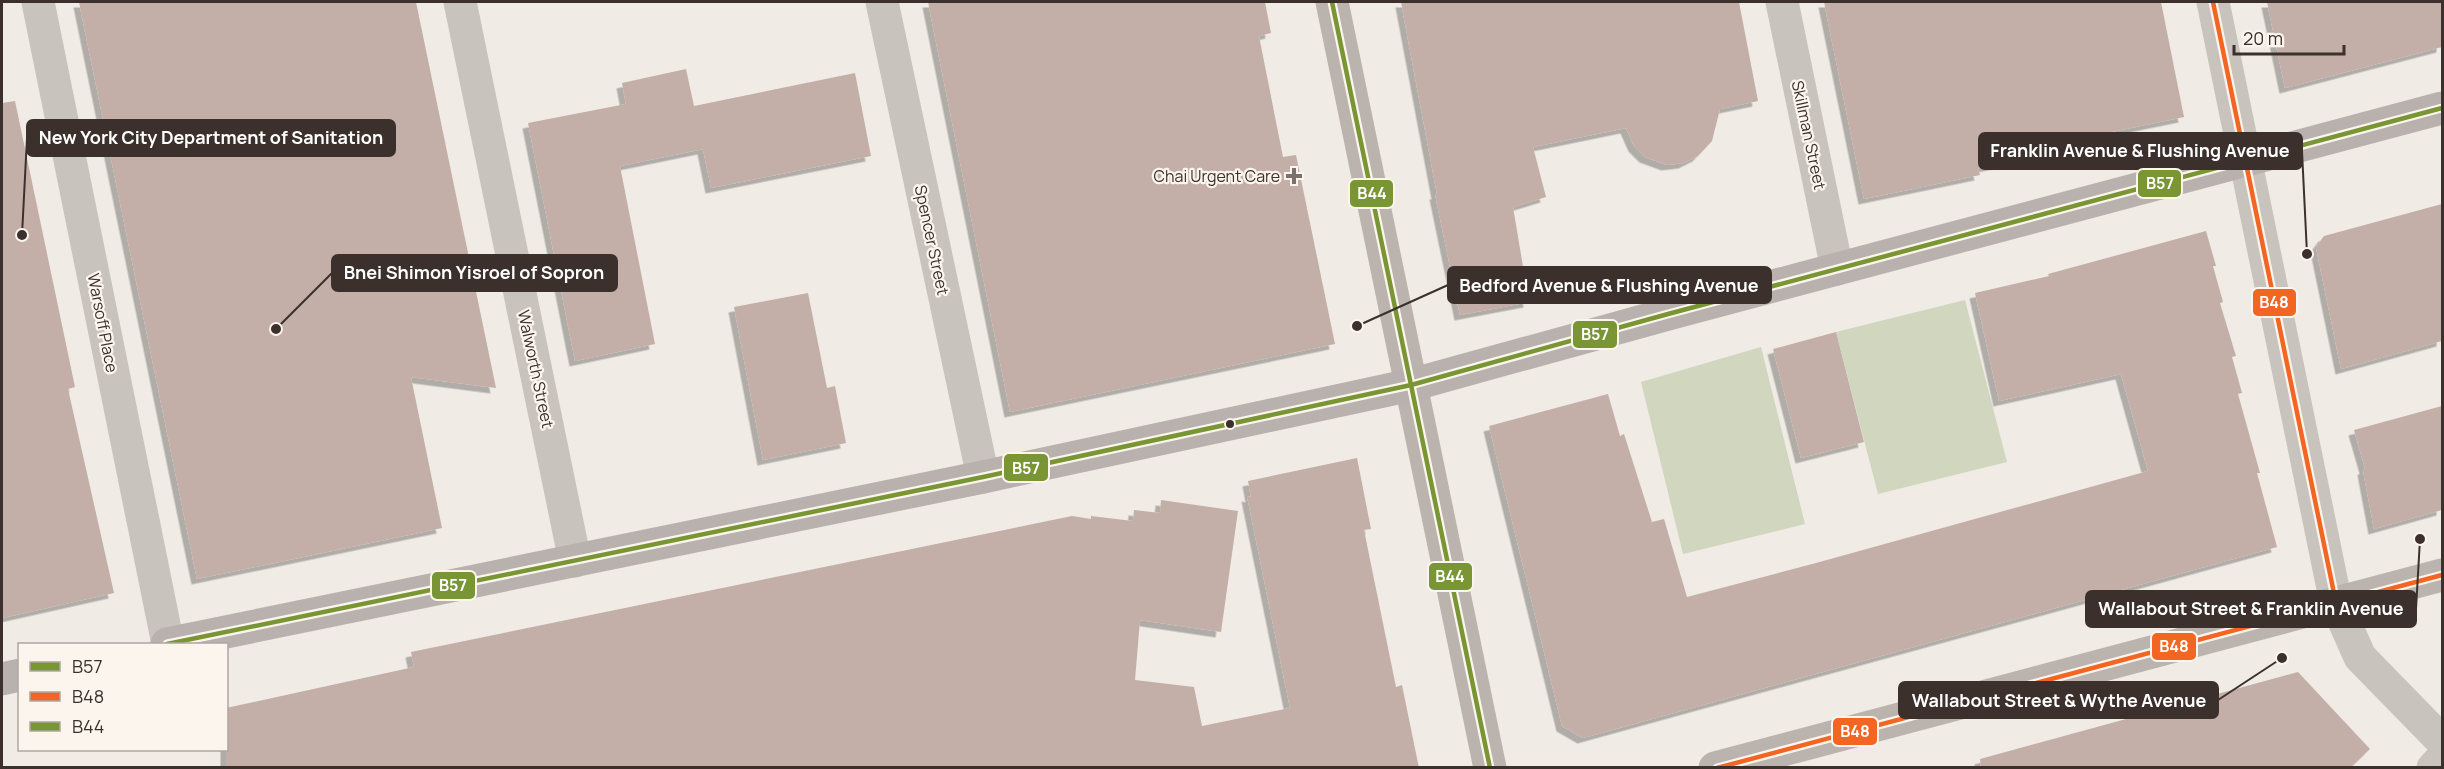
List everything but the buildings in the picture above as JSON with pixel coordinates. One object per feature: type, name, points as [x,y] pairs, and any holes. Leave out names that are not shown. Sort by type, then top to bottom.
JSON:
[{"type":"main road","points":[[1332,2],[1490,768]]},
{"type":"main road","points":[[177,643],[982,477],[1411,384],[2442,108]]},
{"type":"main road","points":[[1715,768],[1783,757],[2442,574]]},
{"type":"main road","points":[[2,679],[18,675]]},
{"type":"street","name":"Warsoff Place","points":[[38,2],[167,643]]},
{"type":"street","name":"Walworth Street","points":[[460,2],[575,561]]},
{"type":"street","name":"Spencer Street","points":[[882,2],[982,477]]},
{"type":"street","name":"Skillman Street","points":[[1782,2],[1837,269]]},
{"type":"street","points":[[2213,2],[2336,603],[2360,657],[2442,741]]},
{"type":"street","points":[[2433,768],[2442,758]]},
{"type":"green space","points":[[1965,300],[2007,462],[1878,494],[1836,332]]},
{"type":"green space","points":[[1761,347],[1805,524],[1683,554],[1641,382]]},
{"type":"transit line","name":"B44","points":[[1332,2],[1490,768]]},
{"type":"transit line","name":"B48","points":[[2213,2],[2336,603]]},
{"type":"transit line","name":"B57","points":[[172,643],[983,477],[1411,385],[1668,314],[2442,108]]},
{"type":"transit line","name":"B48","points":[[1717,768],[2442,575]]},
{"type":"place","name":"Chai Urgent Care","points":[[1294,176]]},
{"type":"place","name":"New York City Department of Sanitation","points":[[22,235]]},
{"type":"place","name":"Franklin Avenue & Flushing Avenue","points":[[2307,254]]},
{"type":"place","name":"Bedford Avenue & Flushing Avenue","points":[[1357,326]]},
{"type":"place","name":"Bnei Shimon Yisroel of Sopron","points":[[276,329]]},
{"type":"place","name":"Wallabout Street & Franklin Avenue","points":[[2420,539]]},
{"type":"place","name":"Wallabout Street & Wythe Avenue","points":[[2282,658]]}]
